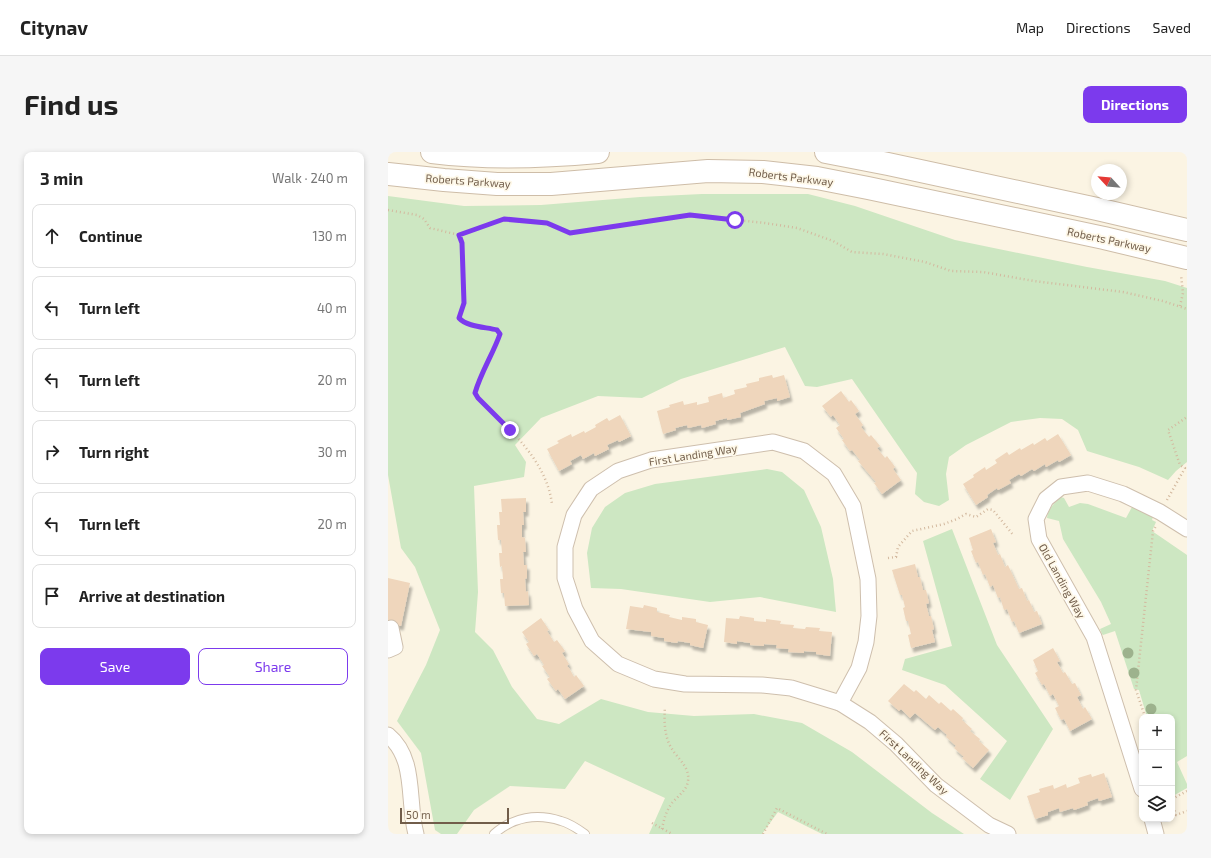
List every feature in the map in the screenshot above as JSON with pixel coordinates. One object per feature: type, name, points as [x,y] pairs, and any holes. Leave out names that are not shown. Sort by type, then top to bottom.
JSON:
[{"type":"main road","points":[[432,152],[500,157],[551,156],[598,152]]},
{"type":"main road","points":[[826,152],[1066,202],[1187,230]]},
{"type":"main road","name":"Roberts Parkway","points":[[388,174],[497,184],[551,184],[708,171],[763,172],[817,178],[868,188],[1104,238],[1186,258]]},
{"type":"street","name":"First Landing Way","points":[[840,703],[859,668],[866,642],[869,616],[868,578],[853,506],[834,474],[804,451],[773,442],[651,460],[618,471],[591,489],[574,515],[565,547],[565,578],[575,609],[592,642],[618,664],[654,679],[685,684],[762,684],[791,688],[840,703],[870,722],[896,744],[936,785],[989,825],[1008,834]]},
{"type":"street","name":"Old Landing Way","points":[[1141,786],[1094,637],[1038,539],[1036,519],[1046,499],[1061,486],[1088,483],[1123,494],[1160,512],[1187,530]]},
{"type":"street","points":[[388,650],[395,647],[392,628]]},
{"type":"street","points":[[388,735],[397,745],[407,763],[410,780],[412,816],[416,834]]},
{"type":"street","points":[[1153,822],[1156,834]]},
{"type":"lane","points":[[494,834],[502,827],[520,819],[537,817],[561,821],[586,834]]},
{"type":"path","points":[[388,210],[417,215],[424,219],[430,228],[459,235],[504,219],[547,223],[570,233],[690,215],[765,223],[797,228],[833,241],[852,252],[884,254],[925,262],[951,271],[983,272],[1034,281],[1123,292],[1163,301],[1187,309]]},
{"type":"path","points":[[459,235],[462,243],[462,292],[464,303],[459,318],[462,321],[497,330],[500,334],[478,382],[475,393],[536,459],[550,494],[552,504]]},
{"type":"path","points":[[1180,306],[1183,293],[1181,274],[1186,258]]},
{"type":"path","points":[[1164,504],[1185,468],[1180,465],[1168,430],[1187,417]]},
{"type":"path","points":[[888,558],[896,557],[898,548],[912,531],[957,520],[966,514],[976,517],[988,509],[993,510],[1014,536]]},
{"type":"path","points":[[1144,714],[1136,690],[1153,531],[1159,522]]},
{"type":"path","points":[[662,828],[667,812],[686,787],[688,780],[687,769],[671,749],[667,737],[665,707]]},
{"type":"path","points":[[1175,797],[1187,791]]},
{"type":"path","points":[[763,834],[777,808],[827,834]]},
{"type":"path","points":[[1175,812],[1176,815],[1187,811]]},
{"type":"path","points":[[652,823],[672,834]]},
{"type":"green space","points":[[702,194],[808,194],[855,206],[955,240],[1087,267],[1165,281],[1187,288],[1187,462],[1168,480],[1139,467],[1087,451],[1078,430],[1062,419],[1040,418],[1011,422],[966,445],[949,457],[946,474],[949,500],[939,506],[924,502],[915,494],[917,473],[852,379],[817,387],[805,386],[785,347],[681,379],[642,398],[598,396],[541,418],[515,445],[526,462],[524,477],[474,486],[478,592],[475,632],[493,650],[512,687],[537,719],[559,724],[601,699],[648,712],[694,716],[754,714],[802,723],[852,752],[932,813],[964,834],[822,834],[778,812],[762,834],[649,834],[665,798],[585,761],[565,789],[510,786],[474,810],[457,834],[441,834],[435,830],[421,753],[397,721],[426,665],[440,630],[415,567],[401,548],[388,475],[388,196],[464,206],[541,205],[640,197]]},
{"type":"green space","points":[[767,469],[782,472],[804,490],[821,527],[833,579],[836,612],[760,597],[710,602],[621,589],[591,588],[587,553],[592,528],[605,507],[625,493],[655,484]]},
{"type":"green space","points":[[1061,497],[1064,498],[1069,507],[1080,503],[1088,504],[1126,518],[1133,507],[1153,517],[1152,520],[1156,522],[1152,531],[1187,555],[1187,756],[1177,762],[1187,784],[1187,788],[1175,795],[1175,714],[1146,714],[1139,690],[1134,689],[1115,631],[1102,634],[1100,629],[1111,624],[1101,602],[1063,539],[1059,521],[1047,518],[1052,506]]},
{"type":"green space","points":[[952,529],[997,645],[1053,729],[1010,800],[980,779],[1007,741],[945,685],[902,670],[905,659],[952,646],[923,541]]},
{"type":"building","points":[[772,375],[773,378],[784,375],[790,397],[777,401],[777,398],[764,401],[765,404],[740,413],[741,417],[715,421],[716,424],[702,428],[701,425],[688,428],[687,425],[675,428],[676,430],[663,434],[657,411],[670,407],[669,405],[683,401],[684,405],[697,402],[697,405],[709,402],[708,397],[722,393],[723,398],[735,394],[734,390],[747,387],[746,384],[759,381],[759,378]]},
{"type":"building","points":[[841,391],[849,402],[851,400],[859,411],[855,414],[863,425],[861,427],[869,437],[871,435],[880,446],[877,448],[885,458],[887,456],[895,467],[893,469],[901,480],[882,494],[874,483],[876,482],[858,461],[860,460],[852,450],[850,451],[842,440],[844,439],[836,428],[840,425],[833,415],[831,417],[822,406]]},
{"type":"building","points":[[620,415],[631,436],[619,442],[618,440],[607,445],[609,449],[595,456],[594,453],[583,459],[581,455],[570,461],[572,464],[559,471],[547,449],[559,443],[557,441],[571,434],[572,437],[584,431],[585,433],[596,427],[595,425],[607,418],[609,421]]},
{"type":"building","points":[[1058,434],[1071,455],[1046,467],[1045,464],[1034,471],[1032,469],[1021,476],[1019,474],[1009,480],[1011,483],[998,490],[997,488],[987,495],[988,497],[976,505],[963,484],[974,477],[973,475],[985,467],[986,470],[997,463],[995,460],[1007,452],[1009,455],[1020,448],[1021,450],[1033,443],[1034,445],[1045,438],[1047,441]]},
{"type":"building","points":[[526,498],[526,512],[523,512],[524,525],[522,525],[522,537],[525,538],[526,552],[523,552],[524,565],[527,565],[527,578],[525,579],[529,605],[505,606],[504,593],[501,593],[500,579],[503,579],[499,553],[502,553],[501,540],[498,540],[497,525],[500,525],[499,512],[502,512],[501,499]]},
{"type":"building","points":[[991,529],[996,542],[993,543],[998,555],[1000,554],[1005,567],[1008,565],[1019,589],[1022,588],[1027,601],[1029,600],[1034,612],[1037,611],[1042,624],[1019,633],[1014,621],[1012,622],[1007,609],[1004,610],[1000,597],[998,598],[993,585],[990,587],[978,562],[976,563],[971,551],[973,550],[969,538]]},
{"type":"building","points":[[915,564],[923,590],[926,590],[929,603],[926,604],[929,616],[931,616],[935,642],[911,648],[908,635],[911,634],[903,608],[905,607],[892,570]]},
{"type":"building","points":[[388,578],[410,583],[401,626],[388,623]]},
{"type":"building","points":[[644,605],[657,608],[657,612],[670,615],[669,617],[682,620],[682,617],[696,619],[696,622],[708,625],[703,648],[690,645],[690,643],[664,641],[664,638],[651,636],[651,632],[626,629],[630,606],[643,608]]},
{"type":"building","points":[[740,616],[754,618],[754,621],[766,622],[766,619],[781,621],[780,624],[794,625],[793,628],[820,628],[819,631],[832,632],[830,656],[816,654],[816,652],[788,652],[789,649],[776,648],[777,645],[750,645],[750,643],[737,641],[737,644],[724,642],[726,618],[739,619]]},
{"type":"building","points":[[541,618],[549,630],[547,631],[554,642],[557,640],[565,651],[562,653],[569,664],[567,666],[574,677],[576,675],[584,686],[565,699],[558,689],[556,691],[547,679],[550,677],[542,666],[544,665],[537,654],[534,656],[526,644],[529,642],[522,632]]},
{"type":"building","points":[[1053,648],[1060,661],[1057,662],[1063,673],[1065,672],[1072,684],[1075,683],[1081,695],[1077,697],[1083,709],[1085,707],[1092,719],[1070,731],[1064,719],[1061,720],[1055,708],[1059,706],[1053,694],[1050,696],[1044,684],[1042,685],[1035,673],[1038,671],[1033,660]]},
{"type":"building","points":[[904,684],[914,692],[916,690],[926,699],[929,695],[939,704],[941,702],[951,711],[953,709],[963,718],[962,720],[972,729],[970,731],[980,739],[979,741],[989,750],[973,768],[962,758],[964,757],[954,748],[956,746],[938,727],[935,730],[915,713],[910,718],[901,709],[899,711],[888,701]]},
{"type":"building","points":[[1104,773],[1112,797],[1099,801],[1098,798],[1087,802],[1088,805],[1074,810],[1073,808],[1060,812],[1059,808],[1048,812],[1048,815],[1035,819],[1027,796],[1040,792],[1039,789],[1053,785],[1054,789],[1066,784],[1067,788],[1080,783],[1078,778],[1091,774],[1092,777]]},
{"type":"route","points":[[510,430],[478,398],[475,393],[478,382],[500,334],[497,330],[462,321],[459,318],[464,303],[462,292],[462,243],[459,235],[504,219],[547,223],[570,233],[690,215],[735,220]]}]
